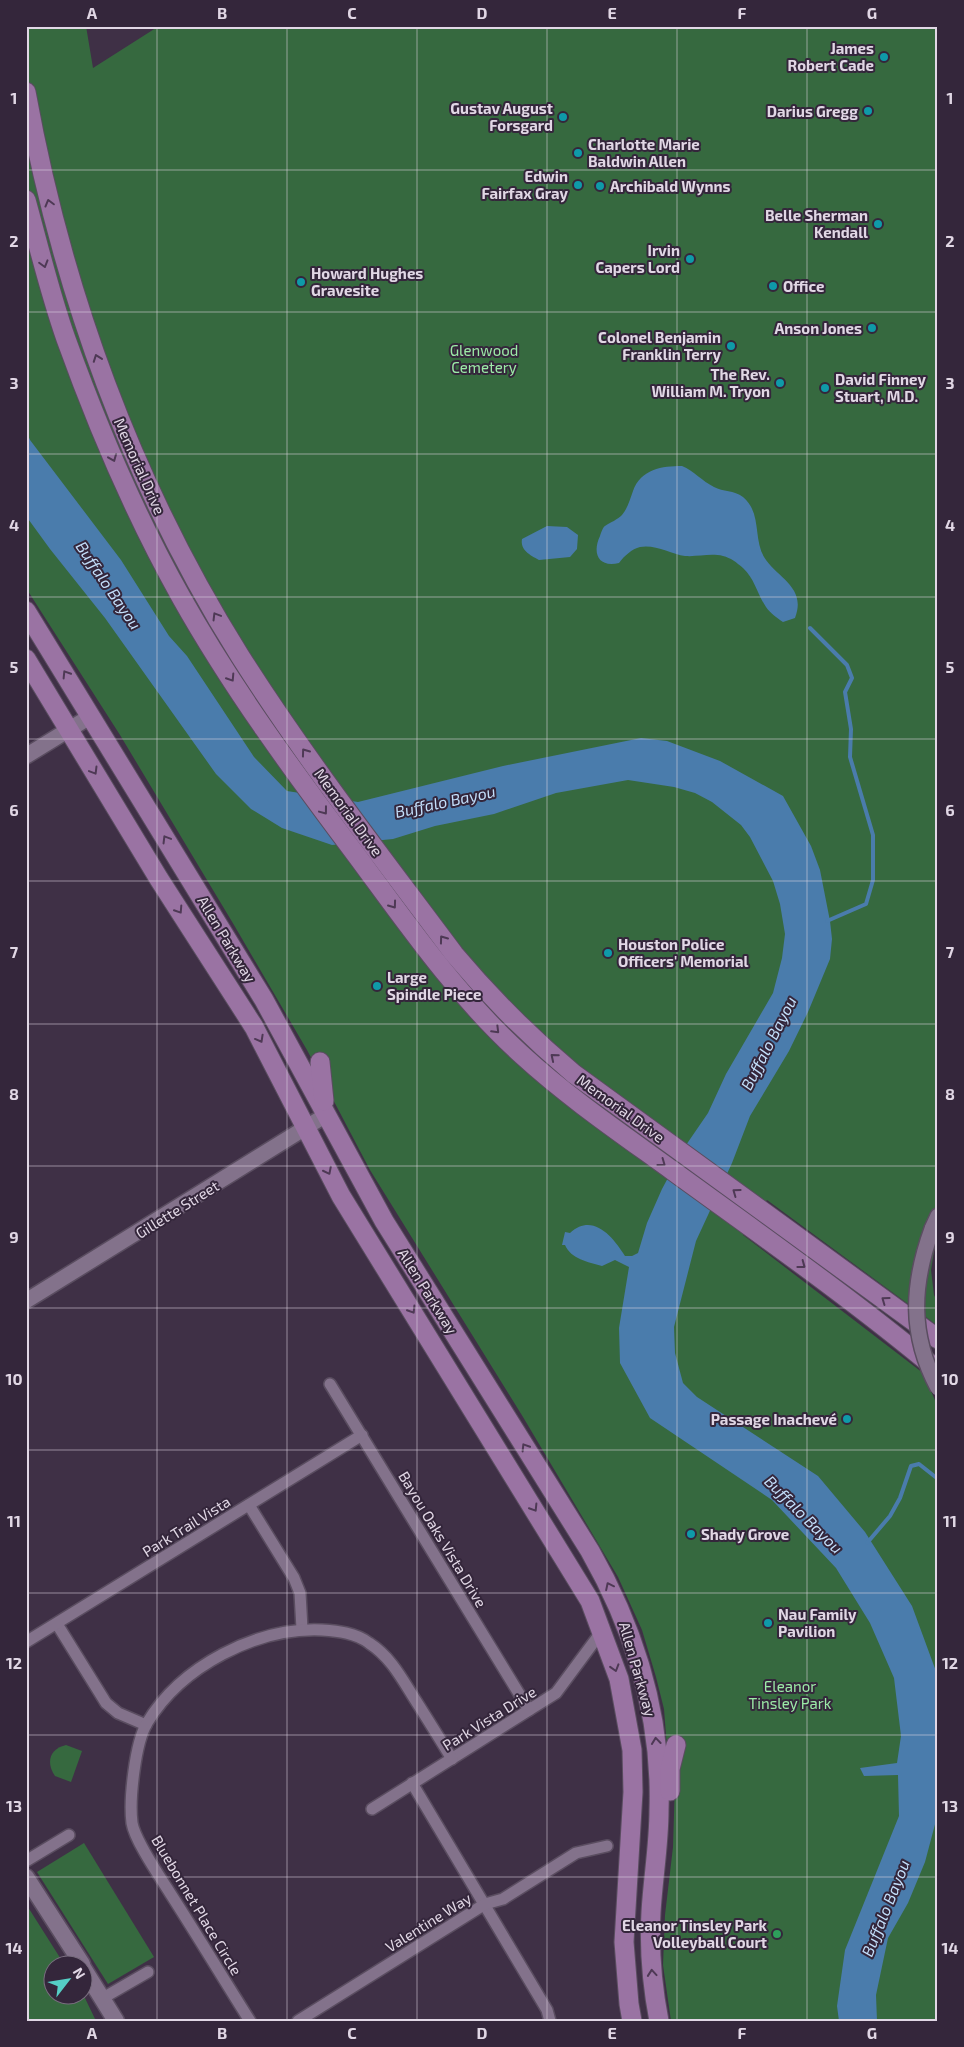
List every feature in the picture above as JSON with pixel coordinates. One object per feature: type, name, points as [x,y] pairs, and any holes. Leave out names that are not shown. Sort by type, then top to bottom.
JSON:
[{"type":"main road","name":"Memorial Drive","points":[[26,92],[46,188],[64,259],[113,404],[139,467],[201,590],[239,654],[288,729],[454,954],[507,1014],[535,1041],[574,1074],[938,1340]]},
{"type":"main road","name":"Memorial Drive","points":[[26,200],[66,337],[94,413],[140,519],[182,600],[271,740],[438,966],[493,1028],[560,1088],[763,1236],[905,1343],[938,1371]]},
{"type":"main road","name":"Allen Parkway","points":[[26,611],[269,1007],[384,1221],[590,1551],[626,1624],[635,1648],[652,1713],[657,1756],[660,1812],[653,1888],[651,1968],[659,2021]]},
{"type":"main road","name":"Allen Parkway","points":[[26,659],[159,879],[254,1026],[341,1196],[576,1576],[590,1602],[619,1679],[634,1773],[624,1942],[632,2021]]},
{"type":"main road","points":[[320,1062],[326,1115]]},
{"type":"main road","points":[[653,1888],[669,1833],[670,1769],[676,1745]]},
{"type":"main road","points":[[26,1877],[75,1954]]},
{"type":"main road","points":[[92,1981],[116,2021]]},
{"type":"street","points":[[26,756],[91,716]]},
{"type":"street","name":"Gillette Street","points":[[26,1301],[326,1115]]},
{"type":"street","points":[[935,1222],[923,1253],[917,1282],[917,1315],[920,1338],[927,1362],[938,1388]]},
{"type":"street","name":"Bayou Oaks Vista Drive","points":[[330,1384],[530,1710]]},
{"type":"street","name":"Park Trail Vista","points":[[26,1642],[362,1435]]},
{"type":"street","points":[[249,1506],[294,1578],[300,1593],[302,1629]]},
{"type":"street","points":[[57,1624],[106,1703],[118,1713],[146,1725]]},
{"type":"street","name":"Bluebonnet Place Circle","points":[[250,2021],[149,1860],[132,1825],[131,1789],[137,1756],[146,1725],[172,1691],[209,1662],[258,1639],[302,1629],[348,1634],[368,1642],[390,1660],[452,1759]]},
{"type":"street","name":"Park Vista Drive","points":[[372,1809],[556,1693],[602,1631]]},
{"type":"street","points":[[412,1784],[485,1904],[527,1980],[547,2010],[550,2021]]},
{"type":"street","points":[[26,1861],[69,1835]]},
{"type":"street","name":"Valentine Way","points":[[298,2021],[485,1904],[503,1899],[576,1853],[607,1846]]},
{"type":"street","points":[[103,1998],[148,1972]]},
{"type":"green space","points":[[26,26],[86,26],[93,68],[159,26],[938,26],[938,1203],[922,1233],[935,1246],[931,1270],[934,1295],[938,1303],[938,1326],[767,1200],[743,1235],[923,1373],[938,1407],[938,2021],[671,2021],[663,1965],[665,1915],[673,1847],[675,1781],[668,1761],[664,1709],[642,1630],[618,1577],[523,1417],[370,1170],[307,1050],[234,925],[120,735],[26,588]]},
{"type":"green space","points":[[66,1745],[82,1751],[71,1782],[55,1776],[50,1762],[53,1753]]},
{"type":"green space","points":[[84,1843],[154,1957],[108,1984],[92,1959],[92,1954],[89,1954],[37,1872]]},
{"type":"green space","points":[[26,1904],[58,1954],[42,1954],[42,2004],[88,2004],[96,2021],[26,2021]]},
{"type":"water","name":"Buffalo Bayou","points":[[26,431],[30,440],[121,560],[169,636],[187,656],[254,757],[287,791],[358,802],[503,766],[641,738],[667,741],[720,761],[783,796],[811,846],[820,870],[830,921],[832,939],[830,959],[789,1051],[750,1116],[732,1163],[696,1241],[674,1327],[675,1353],[683,1383],[697,1397],[818,1476],[865,1532],[912,1606],[937,1674],[938,1813],[925,1862],[908,1903],[888,1938],[876,1995],[877,2021],[839,2021],[837,2006],[845,1950],[899,1816],[898,1775],[864,1776],[860,1768],[897,1763],[901,1736],[894,1678],[870,1623],[836,1568],[772,1500],[650,1418],[620,1363],[619,1328],[629,1267],[615,1260],[602,1266],[586,1261],[571,1254],[565,1245],[562,1245],[565,1232],[570,1233],[578,1227],[587,1225],[602,1230],[615,1241],[625,1256],[632,1256],[638,1253],[647,1223],[662,1189],[684,1148],[708,1113],[726,1074],[773,993],[782,958],[785,934],[780,904],[773,881],[750,837],[741,825],[712,802],[695,793],[674,787],[628,780],[556,793],[494,814],[435,826],[393,839],[332,845],[282,828],[251,809],[216,774],[105,618],[26,516]]},
{"type":"water","points":[[682,466],[714,487],[740,495],[749,503],[753,510],[764,557],[789,584],[797,598],[798,607],[795,618],[783,622],[772,613],[763,602],[747,572],[736,562],[726,557],[718,555],[685,556],[646,546],[631,551],[619,563],[606,563],[599,558],[597,548],[603,529],[624,512],[641,478],[653,470]]},
{"type":"water","points":[[547,526],[567,527],[578,535],[577,549],[570,557],[539,560],[524,549],[522,539]]},
{"type":"waterway","points":[[810,628],[847,665],[852,678],[845,692],[851,729],[850,757],[873,835],[873,880],[866,904],[827,921]]},
{"type":"waterway","points":[[867,1543],[890,1516],[900,1498],[911,1466],[919,1464],[938,1479]]},
{"type":"place","name":"James Robert Cade","points":[[884,57]]},
{"type":"place","name":"Darius Gregg","points":[[868,111]]},
{"type":"place","name":"Gustav August Forsgard","points":[[563,117]]},
{"type":"place","name":"Charlotte Marie Baldwin Allen","points":[[578,153]]},
{"type":"place","name":"Edwin Fairfax Gray","points":[[578,185]]},
{"type":"place","name":"Archibald Wynns","points":[[600,186]]},
{"type":"place","name":"Belle Sherman Kendall","points":[[878,224]]},
{"type":"place","name":"Irvin Capers Lord","points":[[690,259]]},
{"type":"place","name":"Howard Hughes Gravesite","points":[[301,282]]},
{"type":"place","name":"Office","points":[[773,286]]},
{"type":"place","name":"Anson Jones","points":[[872,328]]},
{"type":"place","name":"Colonel Benjamin Franklin Terry","points":[[731,346]]},
{"type":"place","name":"The Rev. William M. Tryon","points":[[780,383]]},
{"type":"place","name":"David Finney Stuart, M.D.","points":[[825,388]]},
{"type":"place","name":"Houston Police Officers' Memorial","points":[[608,953]]},
{"type":"place","name":"Large Spindle Piece","points":[[377,986]]},
{"type":"place","name":"Passage Inachevé","points":[[847,1419]]},
{"type":"place","name":"Shady Grove","points":[[691,1534]]},
{"type":"place","name":"Nau Family Pavilion","points":[[768,1623]]},
{"type":"place","name":"Eleanor Tinsley Park Volleyball Court","points":[[777,1934]]},
{"type":"park label","name":"Glenwood Cemetery","points":[[484,358]]},
{"type":"park label","name":"Eleanor Tinsley Park","points":[[790,1694]]}]
